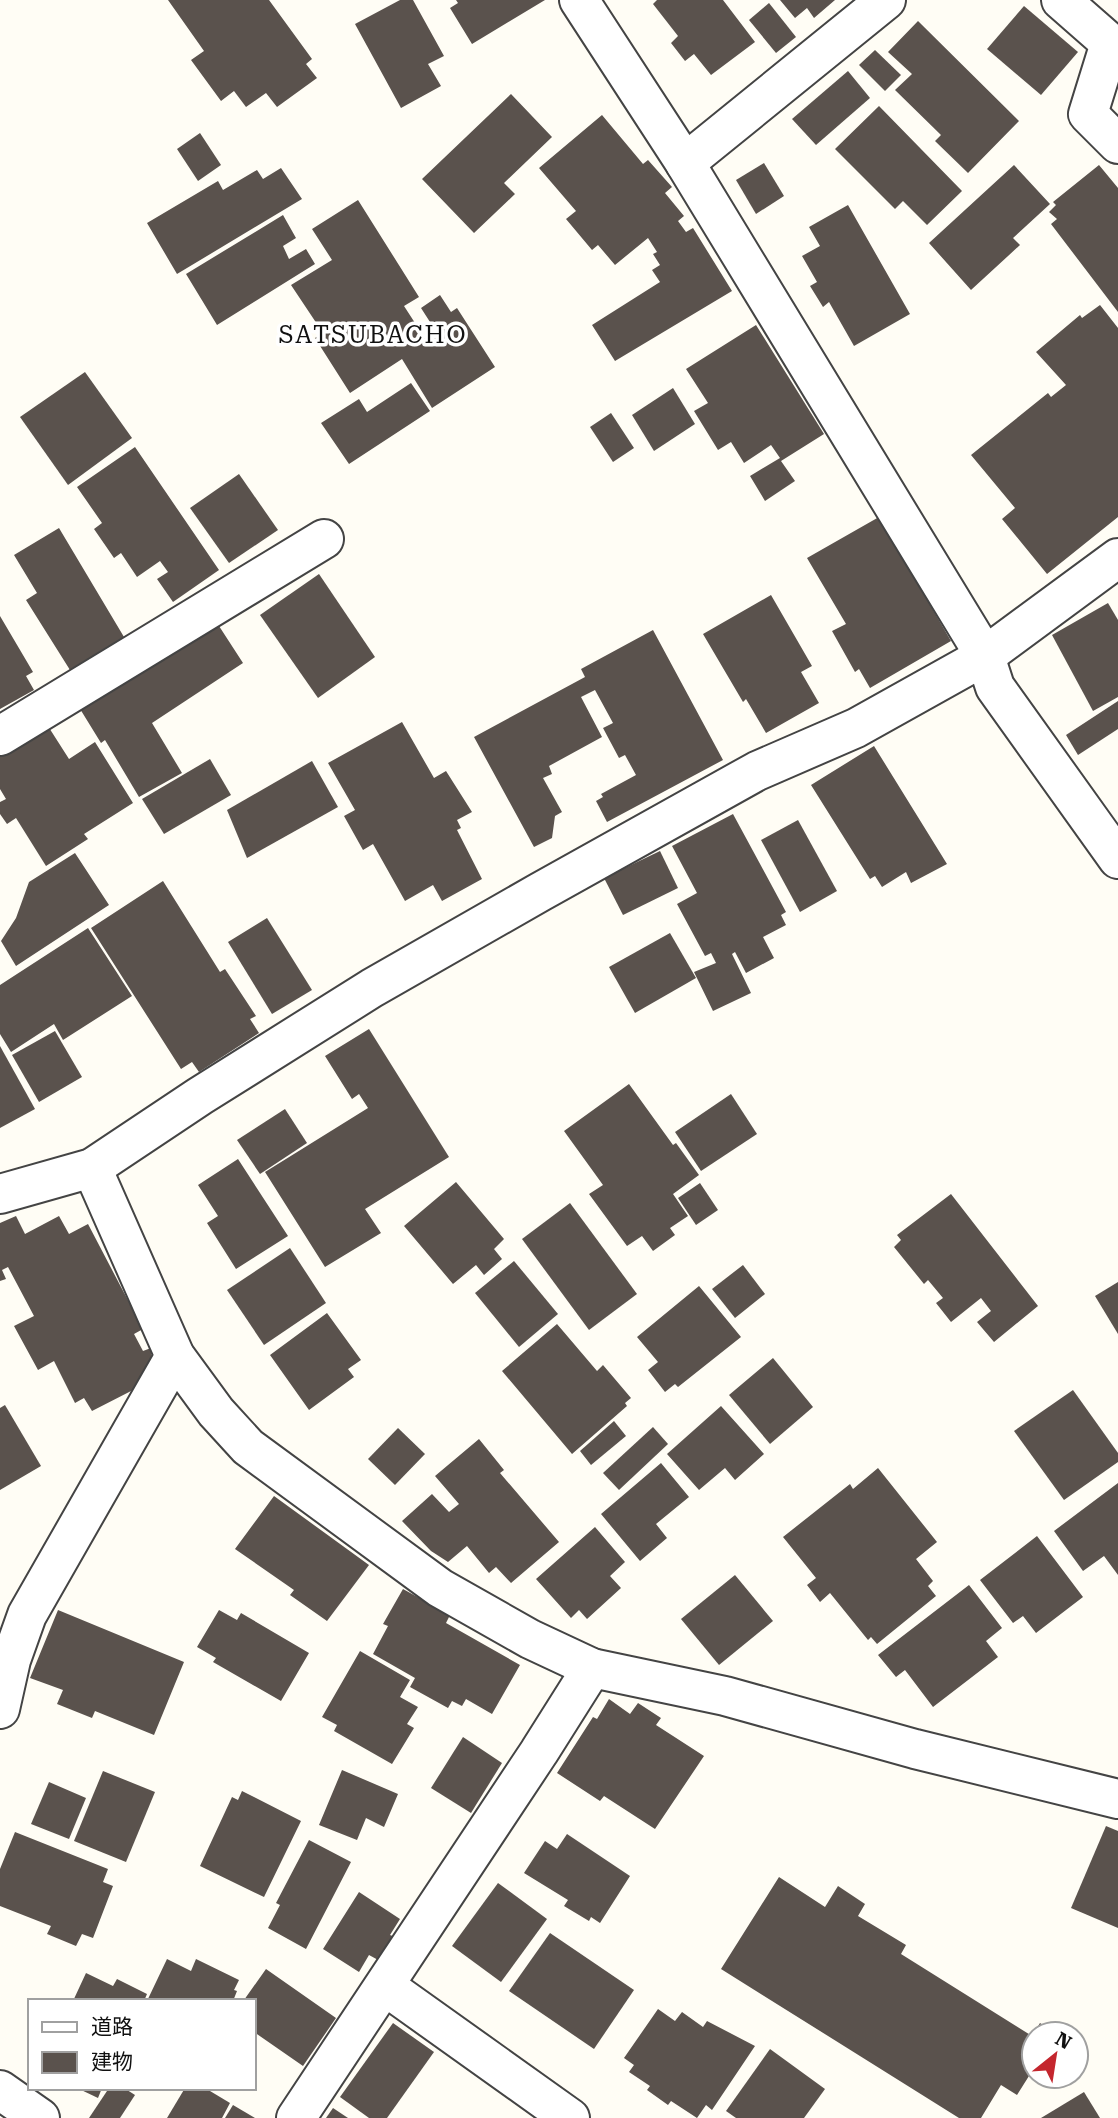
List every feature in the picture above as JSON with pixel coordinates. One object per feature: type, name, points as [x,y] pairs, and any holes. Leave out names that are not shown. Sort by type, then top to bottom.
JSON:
[{"type":"street","points":[[579,0],[685,163],[985,656],[995,687],[1118,859]]},
{"type":"street","points":[[685,163],[886,0]]},
{"type":"street","points":[[1060,0],[1110,43],[1088,114],[1118,144]]},
{"type":"street","points":[[0,736],[324,539]]},
{"type":"street","points":[[0,1194],[92,1168],[200,1096],[372,988],[757,771],[856,728],[985,656],[1118,558]]},
{"type":"street","points":[[92,1168],[175,1356],[216,1412],[247,1447],[440,1588],[530,1639],[592,1668],[725,1696],[915,1749],[1118,1799]]},
{"type":"street","points":[[0,1709],[11,1660],[27,1615],[175,1356]]},
{"type":"street","points":[[296,2118],[592,1668]]},
{"type":"street","points":[[385,1986],[570,2118]]},
{"type":"street","points":[[0,2090],[40,2118]]},
{"type":"building","points":[[168,0],[269,0],[312,59],[306,64],[317,78],[277,107],[266,93],[246,107],[234,91],[221,101],[191,60],[204,51]]},
{"type":"building","points":[[400,0],[413,0],[444,56],[428,64],[441,86],[401,108],[355,24]]},
{"type":"building","points":[[456,0],[545,0],[472,44],[450,8],[458,3]]},
{"type":"building","points":[[657,0],[723,0],[755,42],[711,75],[694,54],[685,61],[671,43],[678,36],[653,4]]},
{"type":"building","points":[[780,0],[835,0],[814,18],[807,8],[795,18]]},
{"type":"building","points":[[769,3],[796,37],[776,53],[749,20]]},
{"type":"building","points":[[1024,6],[1078,52],[1041,95],[987,49]]},
{"type":"building","points":[[918,21],[1019,121],[968,173],[935,141],[941,135],[895,90],[912,74],[888,52]]},
{"type":"building","points":[[875,50],[901,75],[885,91],[859,65]]},
{"type":"building","points":[[848,71],[870,98],[816,145],[792,119]]},
{"type":"building","points":[[511,94],[552,137],[504,183],[515,194],[474,233],[422,179]]},
{"type":"building","points":[[879,106],[962,191],[927,225],[903,201],[895,209],[835,149]]},
{"type":"building","points":[[602,115],[643,164],[648,160],[672,187],[665,193],[684,216],[678,221],[686,232],[693,228],[732,291],[615,361],[592,325],[660,282],[652,270],[660,265],[653,254],[657,252],[648,238],[615,265],[598,245],[592,250],[566,219],[576,211],[539,168]]},
{"type":"building","points":[[200,133],[221,165],[198,181],[177,149]]},
{"type":"building","points":[[764,163],[784,196],[756,214],[736,180]]},
{"type":"building","points":[[1014,165],[1050,204],[1013,238],[1020,245],[971,290],[929,243]]},
{"type":"building","points":[[1099,165],[1118,188],[1118,312],[1051,224],[1057,219],[1049,212],[1056,205],[1053,202]]},
{"type":"building","points":[[281,168],[302,199],[177,274],[147,223],[218,181],[223,190],[257,170],[263,179]]},
{"type":"building","points":[[358,200],[419,297],[404,306],[428,343],[439,336],[421,308],[440,295],[451,312],[457,308],[495,367],[432,408],[402,359],[350,393],[315,338],[323,333],[291,285],[332,260],[312,229]]},
{"type":"building","points":[[848,205],[910,314],[854,346],[829,302],[823,307],[810,286],[817,282],[802,256],[820,246],[809,227]]},
{"type":"building","points":[[283,215],[296,238],[283,246],[289,259],[306,249],[315,264],[217,325],[186,274]]},
{"type":"building","points":[[1100,305],[1118,328],[1118,517],[1047,574],[1002,519],[1015,508],[971,455],[1048,393],[1051,397],[1066,385],[1036,352],[1080,315],[1082,318]]},
{"type":"building","points":[[756,325],[824,434],[781,461],[795,481],[765,501],[750,476],[780,458],[771,445],[744,463],[731,442],[718,450],[694,411],[708,403],[686,369]]},
{"type":"building","points":[[85,372],[132,438],[68,485],[20,417]]},
{"type":"building","points":[[411,383],[430,411],[349,464],[321,423],[359,399],[367,412]]},
{"type":"building","points":[[673,388],[695,424],[654,451],[632,415]]},
{"type":"building","points":[[611,413],[634,448],[613,462],[590,427]]},
{"type":"building","points":[[135,447],[219,570],[173,602],[157,579],[168,572],[160,561],[137,577],[121,553],[114,558],[94,529],[102,523],[77,487]]},
{"type":"building","points":[[239,474],[278,530],[229,563],[190,508]]},
{"type":"building","points":[[879,517],[951,641],[870,688],[859,669],[855,672],[832,631],[846,624],[807,558]]},
{"type":"building","points":[[59,528],[124,637],[70,670],[26,600],[37,593],[14,555]]},
{"type":"building","points":[[319,574],[375,657],[318,698],[260,615]]},
{"type":"building","points":[[771,595],[812,666],[801,672],[819,703],[766,733],[746,699],[743,702],[703,634]]},
{"type":"building","points":[[1108,603],[1118,620],[1118,697],[1093,711],[1052,635]]},
{"type":"building","points":[[0,616],[33,672],[26,676],[34,690],[0,709]]},
{"type":"building","points":[[219,626],[243,663],[152,723],[182,773],[139,797],[105,740],[101,743],[77,704],[171,651],[173,654]]},
{"type":"building","points":[[653,630],[723,760],[607,822],[596,801],[603,797],[601,794],[636,775],[625,755],[619,758],[603,728],[613,723],[595,690],[581,697],[602,737],[549,766],[552,774],[543,778],[562,812],[555,816],[552,838],[534,847],[474,737],[585,677],[581,669]]},
{"type":"building","points":[[1118,701],[1118,729],[1078,755],[1066,735]]},
{"type":"building","points":[[402,722],[434,778],[446,771],[472,812],[457,820],[461,828],[457,830],[482,879],[442,901],[433,885],[405,901],[373,844],[363,850],[344,816],[355,810],[328,763]]},
{"type":"building","points":[[46,723],[69,759],[95,742],[133,803],[84,834],[88,839],[46,866],[16,818],[7,824],[0,814],[0,802],[6,799],[0,789],[0,753]]},
{"type":"building","points":[[874,746],[947,864],[911,883],[906,872],[882,887],[875,876],[870,879],[811,785]]},
{"type":"building","points":[[210,759],[231,795],[164,834],[142,799]]},
{"type":"building","points":[[312,761],[338,807],[247,858],[227,810]]},
{"type":"building","points":[[733,814],[786,912],[781,915],[786,925],[763,937],[774,958],[746,973],[735,952],[732,954],[751,993],[713,1011],[694,972],[716,963],[711,953],[705,956],[677,904],[697,893],[672,846]]},
{"type":"building","points":[[798,820],[837,891],[800,912],[761,840]]},
{"type":"building","points":[[660,851],[678,888],[623,915],[604,878]]},
{"type":"building","points":[[75,853],[109,905],[16,966],[1,941],[16,918],[29,882]]},
{"type":"building","points":[[163,881],[220,972],[225,969],[256,1016],[250,1019],[259,1033],[199,1072],[192,1062],[181,1069],[91,928]]},
{"type":"building","points":[[267,918],[312,990],[272,1014],[228,942]]},
{"type":"building","points":[[88,928],[132,996],[63,1040],[54,1024],[11,1052],[0,1034],[0,985]]},
{"type":"building","points":[[670,933],[696,978],[635,1013],[609,967]]},
{"type":"building","points":[[369,1029],[449,1157],[365,1209],[381,1233],[325,1267],[265,1172],[368,1108],[359,1094],[352,1099],[325,1056]]},
{"type":"building","points":[[55,1031],[82,1077],[39,1102],[12,1055]]},
{"type":"building","points":[[0,1046],[35,1109],[0,1128]]},
{"type":"building","points":[[629,1084],[673,1145],[676,1143],[699,1175],[673,1194],[688,1216],[670,1228],[675,1235],[653,1251],[642,1236],[627,1246],[589,1194],[603,1185],[564,1131]]},
{"type":"building","points":[[731,1094],[757,1134],[701,1171],[675,1132]]},
{"type":"building","points":[[285,1109],[307,1143],[260,1174],[237,1140]]},
{"type":"building","points":[[238,1159],[288,1236],[236,1269],[207,1223],[218,1216],[198,1185]]},
{"type":"building","points":[[456,1182],[504,1239],[494,1249],[502,1259],[484,1275],[476,1265],[453,1284],[404,1226]]},
{"type":"building","points":[[700,1183],[718,1210],[696,1225],[678,1198]]},
{"type":"building","points":[[951,1194],[1038,1306],[994,1342],[977,1322],[991,1311],[981,1298],[951,1322],[936,1303],[943,1298],[928,1280],[924,1284],[894,1247],[901,1240],[897,1235]]},
{"type":"building","points":[[570,1203],[637,1294],[589,1330],[522,1239]]},
{"type":"building","points":[[16,1216],[25,1234],[59,1216],[69,1234],[88,1224],[143,1329],[134,1334],[143,1351],[151,1348],[152,1362],[135,1389],[92,1411],[84,1398],[75,1403],[54,1361],[38,1370],[14,1326],[34,1316],[8,1267],[2,1270],[6,1279],[0,1281],[0,1223]]},
{"type":"building","points":[[290,1248],[326,1303],[264,1345],[227,1290]]},
{"type":"building","points":[[514,1261],[558,1314],[519,1347],[475,1293]]},
{"type":"building","points":[[743,1265],[765,1294],[735,1318],[712,1289]]},
{"type":"building","points":[[1118,1282],[1118,1334],[1095,1296]]},
{"type":"building","points":[[699,1286],[741,1337],[678,1387],[675,1384],[665,1392],[648,1370],[658,1362],[637,1337]]},
{"type":"building","points":[[327,1313],[361,1360],[348,1369],[354,1377],[309,1410],[270,1355]]},
{"type":"building","points":[[557,1324],[597,1371],[603,1365],[631,1398],[625,1403],[627,1406],[572,1454],[502,1371]]},
{"type":"building","points":[[773,1358],[813,1407],[770,1444],[729,1395]]},
{"type":"building","points":[[1073,1390],[1118,1453],[1118,1462],[1064,1500],[1014,1431]]},
{"type":"building","points":[[5,1405],[41,1466],[0,1490],[0,1408]]},
{"type":"building","points":[[721,1406],[764,1454],[735,1480],[725,1468],[699,1490],[667,1454]]},
{"type":"building","points":[[614,1421],[626,1436],[591,1465],[580,1451]]},
{"type":"building","points":[[653,1427],[668,1444],[619,1490],[603,1473]]},
{"type":"building","points":[[398,1428],[425,1454],[395,1485],[368,1459]]},
{"type":"building","points":[[479,1439],[504,1470],[500,1473],[559,1542],[511,1583],[496,1567],[489,1573],[467,1546],[448,1562],[431,1551],[402,1521],[432,1494],[449,1512],[459,1504],[435,1476]]},
{"type":"building","points":[[661,1463],[689,1497],[656,1524],[667,1538],[640,1561],[601,1514]]},
{"type":"building","points":[[878,1468],[937,1542],[916,1559],[933,1581],[928,1586],[936,1596],[877,1644],[871,1637],[868,1640],[830,1593],[820,1602],[807,1585],[816,1578],[783,1537],[850,1484],[853,1489]]},
{"type":"building","points":[[1118,1483],[1118,1575],[1104,1556],[1083,1571],[1054,1531]]},
{"type":"building","points":[[274,1496],[369,1565],[327,1621],[290,1595],[294,1590],[235,1549]]},
{"type":"building","points":[[595,1527],[625,1562],[610,1576],[621,1588],[587,1619],[579,1610],[571,1618],[536,1579]]},
{"type":"building","points":[[1037,1536],[1083,1597],[1036,1633],[1023,1616],[1013,1623],[980,1580]]},
{"type":"building","points":[[735,1575],[773,1621],[719,1665],[681,1619]]},
{"type":"building","points":[[969,1585],[1002,1628],[986,1641],[998,1657],[933,1707],[905,1670],[896,1677],[878,1655]]},
{"type":"building","points":[[403,1589],[450,1615],[446,1623],[520,1665],[492,1714],[466,1699],[462,1706],[452,1701],[448,1708],[410,1687],[415,1678],[373,1654],[388,1626],[383,1624]]},
{"type":"building","points":[[58,1610],[184,1662],[154,1735],[95,1711],[92,1718],[57,1704],[63,1690],[30,1678]]},
{"type":"building","points":[[219,1610],[237,1620],[241,1613],[309,1653],[281,1701],[213,1662],[216,1658],[197,1647]]},
{"type":"building","points":[[360,1651],[410,1680],[400,1697],[418,1707],[407,1724],[414,1728],[392,1764],[334,1731],[337,1725],[322,1717]]},
{"type":"building","points":[[609,1699],[630,1714],[638,1703],[661,1718],[656,1725],[704,1756],[655,1829],[604,1796],[600,1801],[557,1773],[593,1717],[597,1719]]},
{"type":"building","points":[[463,1737],[502,1763],[471,1813],[431,1788]]},
{"type":"building","points":[[342,1770],[398,1794],[384,1827],[366,1818],[357,1840],[319,1825]]},
{"type":"building","points":[[103,1771],[155,1792],[126,1862],[74,1841]]},
{"type":"building","points":[[49,1782],[86,1798],[69,1839],[31,1824]]},
{"type":"building","points":[[242,1791],[301,1821],[264,1897],[200,1866],[232,1797],[238,1800]]},
{"type":"building","points":[[1106,1826],[1118,1831],[1118,1928],[1071,1908]]},
{"type":"building","points":[[15,1832],[108,1869],[103,1882],[113,1886],[93,1938],[82,1934],[76,1946],[47,1934],[51,1926],[0,1906],[0,1869]]},
{"type":"building","points":[[567,1834],[630,1876],[600,1923],[591,1917],[589,1921],[564,1906],[568,1900],[524,1873],[545,1841],[557,1849]]},
{"type":"building","points":[[309,1840],[351,1862],[306,1949],[268,1928],[280,1905],[276,1903]]},
{"type":"building","points":[[779,1877],[825,1907],[838,1886],[865,1904],[858,1916],[906,1945],[901,1954],[1020,2028],[1020,2090],[1017,2095],[1001,2085],[981,2118],[959,2118],[721,1969]]},
{"type":"building","points":[[498,1883],[547,1919],[501,1982],[452,1946]]},
{"type":"building","points":[[359,1892],[400,1919],[390,1935],[395,1937],[380,1961],[369,1955],[359,1972],[323,1949]]},
{"type":"building","points":[[550,1933],[634,1990],[594,2049],[509,1991]]},
{"type":"building","points":[[167,1959],[191,1971],[196,1959],[239,1980],[234,1990],[237,1991],[234,1999],[148,1999]]},
{"type":"building","points":[[266,1969],[336,2018],[303,2066],[256,2033],[256,1999],[245,1999]]},
{"type":"building","points":[[86,1973],[113,1986],[117,1979],[147,1994],[145,1999],[74,1999]]},
{"type":"building","points":[[658,2009],[675,2021],[682,2012],[703,2027],[707,2021],[755,2046],[712,2110],[706,2105],[697,2118],[671,2101],[668,2105],[647,2090],[650,2086],[629,2072],[634,2065],[624,2058]]},
{"type":"building","points":[[393,2023],[434,2052],[387,2118],[369,2118],[340,2097]]},
{"type":"building","points":[[770,2049],[825,2089],[804,2118],[736,2118],[726,2111]]},
{"type":"building","points":[[81,2090],[101,2090],[98,2098]]},
{"type":"building","points":[[108,2090],[127,2090],[135,2095],[120,2118],[89,2118]]},
{"type":"building","points":[[184,2090],[208,2090],[230,2103],[222,2118],[167,2118]]},
{"type":"building","points":[[1084,2092],[1100,2118],[1041,2118]]},
{"type":"building","points":[[233,2105],[255,2118],[225,2118]]},
{"type":"building","points":[[333,2108],[348,2118],[326,2118]]},
{"type":"district","name":"SATSUBACHO","points":[[373,335]]}]
